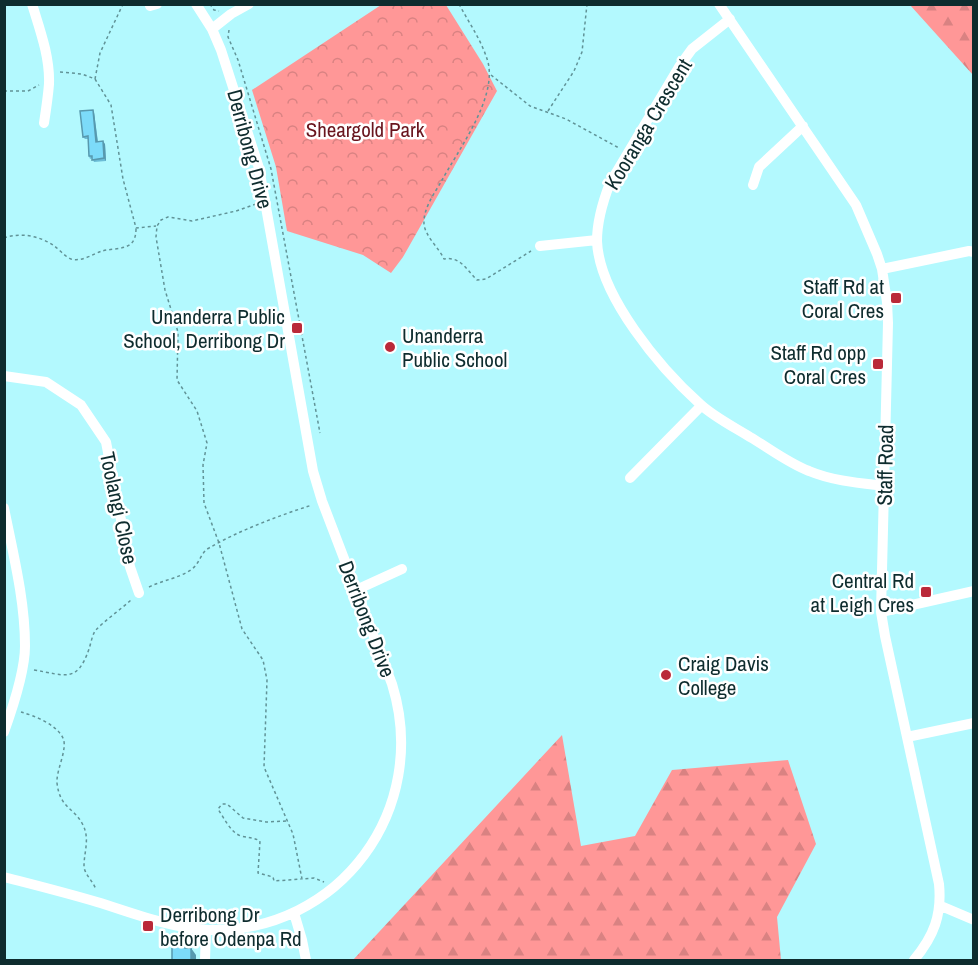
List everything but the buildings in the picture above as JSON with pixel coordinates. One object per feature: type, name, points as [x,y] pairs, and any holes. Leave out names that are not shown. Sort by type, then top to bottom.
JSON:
[{"type":"street","points":[[32,4],[44,40],[48,78],[44,123]]},
{"type":"street","name":"Derribong Drive","points":[[4,877],[150,918],[206,930],[250,926],[294,912],[331,889],[363,857],[392,804],[401,763],[402,735],[395,695],[322,501],[311,460],[265,201],[251,141],[212,29],[196,4]]},
{"type":"street","points":[[212,29],[249,4]]},
{"type":"street","name":"Staff Road","points":[[719,4],[856,205],[871,237],[882,269],[888,323],[881,612],[939,884],[941,906],[936,925],[914,960]]},
{"type":"street","name":"Kooranga Crescent","points":[[730,19],[692,49],[610,183],[602,203],[597,240],[599,257],[609,286],[624,314],[659,362],[701,405],[808,471],[840,481],[885,486]]},
{"type":"street","points":[[753,185],[759,166],[803,126]]},
{"type":"street","points":[[540,246],[597,240]]},
{"type":"street","points":[[882,269],[969,251],[974,252]]},
{"type":"street","name":"Toolangi Close","points":[[4,376],[46,382],[81,405],[106,442],[130,567],[139,593]]},
{"type":"street","points":[[630,478],[701,405]]},
{"type":"street","points":[[4,508],[20,589],[25,648],[12,709],[4,732]]},
{"type":"street","points":[[356,590],[402,569]]},
{"type":"street","points":[[881,612],[974,591]]},
{"type":"street","points":[[907,737],[974,723]]},
{"type":"street","points":[[941,906],[974,920]]},
{"type":"street","points":[[294,912],[306,960]]},
{"type":"street","points":[[206,930],[206,960]]},
{"type":"path","points":[[95,79],[100,53],[123,4]]},
{"type":"path","points":[[459,4],[482,45],[490,74],[488,92],[424,214],[423,226],[444,259],[453,257],[477,280],[486,279],[540,246]]},
{"type":"path","points":[[547,112],[574,71],[582,52],[587,4]]},
{"type":"path","points":[[4,91],[28,91],[58,71],[82,74],[95,79],[111,105],[123,179],[136,228],[136,236],[131,244],[119,250],[104,250],[84,259],[73,260],[39,238],[14,235],[4,238]]},
{"type":"path","points":[[490,74],[530,106],[566,119],[628,153]]},
{"type":"path","points":[[265,201],[236,211],[192,221],[168,217],[161,220],[157,226],[156,237],[165,290],[178,332],[177,380],[197,411],[207,442],[203,465],[204,503],[219,543],[242,629],[263,660],[267,691],[264,767],[293,834],[302,879]]},
{"type":"path","points":[[136,228],[157,226]]},
{"type":"path","points":[[21,667],[71,675],[84,664],[94,632],[139,593],[156,584],[183,575],[199,562],[205,549],[269,519],[322,501]]},
{"type":"path","points":[[12,709],[37,717],[55,728],[64,739],[57,781],[60,797],[84,827],[86,841],[83,868],[95,886],[95,901]]},
{"type":"path","points":[[287,820],[266,822],[243,818],[227,804],[222,804],[218,809],[238,836],[252,836],[260,841],[258,873],[273,877],[274,881],[314,878],[325,882],[331,889]]},
{"type":"green space","name":"Sheargold Park","points":[[381,5],[446,5],[497,91],[403,257],[391,273],[363,255],[287,231],[276,167],[252,90]]},
{"type":"green space","points":[[910,5],[973,5],[973,75]]},
{"type":"green space","points":[[562,735],[581,846],[635,836],[672,770],[788,760],[816,844],[777,917],[781,960],[353,960]]},
{"type":"place","name":"Staff Rd at Coral Cres","points":[[896,298]]},
{"type":"place","name":"Unanderra Public School, Derribong Dr","points":[[297,328]]},
{"type":"place","name":"Unanderra Public School","points":[[390,347]]},
{"type":"place","name":"Staff Rd opp Coral Cres","points":[[878,364]]},
{"type":"place","name":"Central Rd at Leigh Cres","points":[[926,592]]},
{"type":"place","name":"Craig Davis College","points":[[666,675]]},
{"type":"place","name":"Derribong Dr before Odenpa Rd","points":[[148,926]]}]
